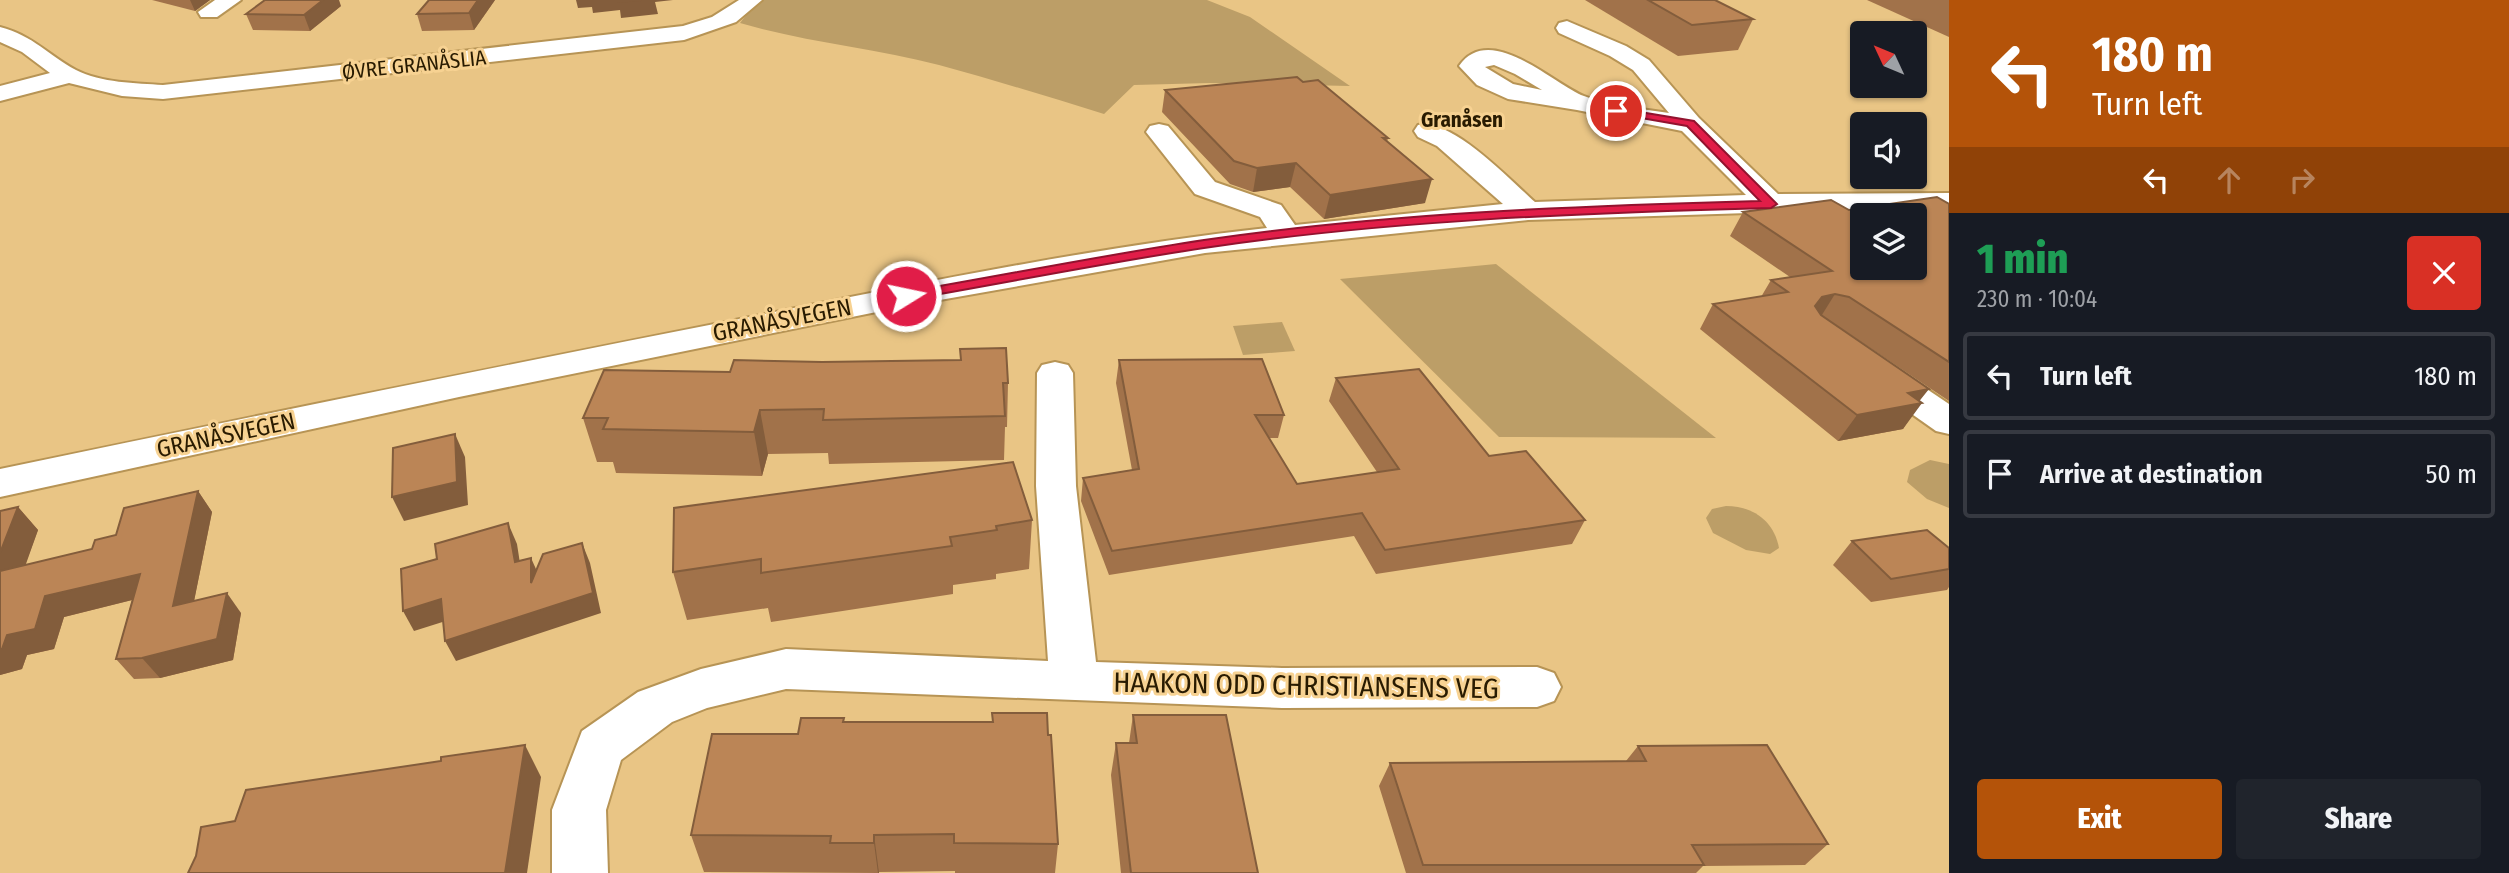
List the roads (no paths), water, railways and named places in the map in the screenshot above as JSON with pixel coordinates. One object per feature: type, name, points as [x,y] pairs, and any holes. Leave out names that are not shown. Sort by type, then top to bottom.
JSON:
[{"type":"street","points":[[209,12],[230,0],[249,0]]},
{"type":"street","name":"ØVRE GRANÅSLIA","points":[[0,34],[30,47],[69,76],[121,89],[163,92],[684,33],[723,21],[741,11],[751,0]]},
{"type":"street","points":[[1567,28],[1618,51],[1641,65],[1690,124],[1771,204]]},
{"type":"street","name":"ØVRE GRANÅSLIA","points":[[0,94],[69,76]]},
{"type":"street","points":[[1574,101],[1662,121],[1690,124]]},
{"type":"street","points":[[1427,131],[1446,140],[1528,211]]},
{"type":"street","points":[[1159,132],[1205,188],[1283,213]]},
{"type":"street","name":"GRANÅSVEGEN","points":[[0,483],[510,375],[906,296],[1205,244],[1283,213],[1949,202]]},
{"type":"street","points":[[1852,354],[1949,422]]},
{"type":"street","points":[[1055,373],[1056,486],[1074,682]]},
{"type":"street","name":"HAAKON ODD CHRISTIANSENS VEG","points":[[580,873],[579,810],[600,747],[655,708],[701,689],[786,669],[1282,688],[1537,687]]},
{"type":"district","name":"Granåsen","points":[[1462,120]]}]
